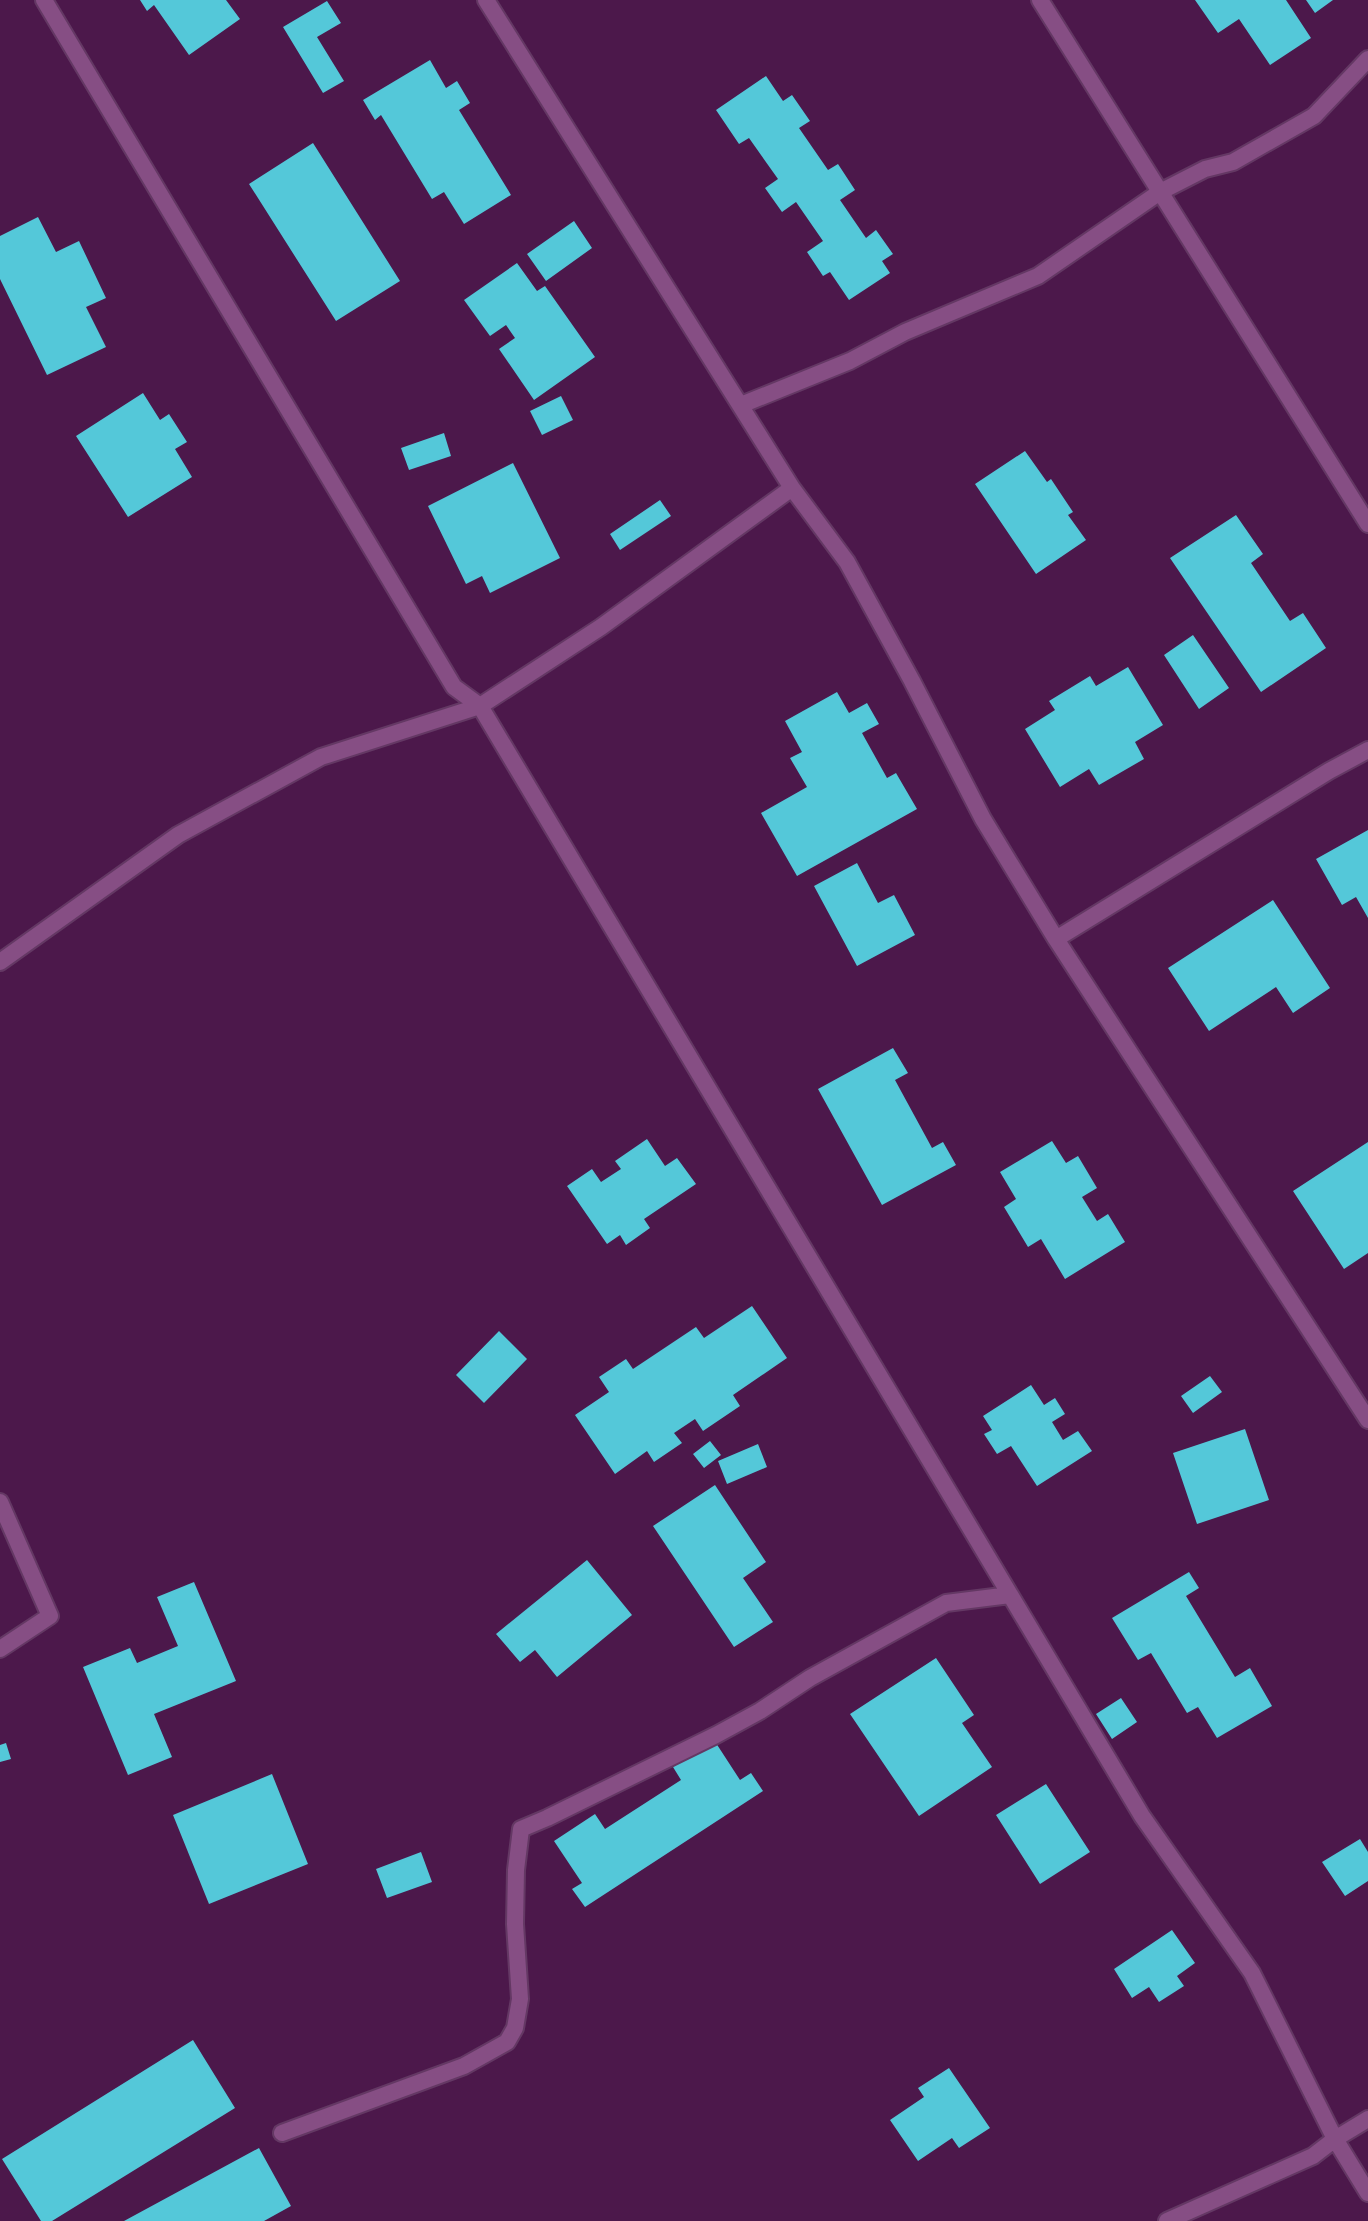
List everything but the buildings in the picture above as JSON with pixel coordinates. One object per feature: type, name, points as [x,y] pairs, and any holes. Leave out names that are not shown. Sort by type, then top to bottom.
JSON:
[{"type":"street","points":[[44,0],[454,687],[480,706],[1142,1816],[1252,1973],[1335,2139],[1368,2193]]},
{"type":"street","points":[[486,0],[792,488],[847,562],[984,819],[1056,939],[1368,1420]]},
{"type":"street","points":[[1040,0],[1368,524]]},
{"type":"street","points":[[741,405],[850,361],[905,332],[1038,276],[1160,192],[1205,169],[1233,162],[1314,116],[1368,59]]},
{"type":"street","points":[[0,962],[178,835],[321,757],[480,706],[601,627],[792,488]]},
{"type":"street","points":[[1056,939],[1329,771],[1368,750]]},
{"type":"street","points":[[0,1502],[50,1616],[0,1650]]},
{"type":"street","points":[[282,2133],[464,2066],[507,2042],[515,2028],[520,1999],[515,1924],[516,1870],[521,1829],[716,1735],[760,1711],[810,1677],[946,1603],[1010,1595]]},
{"type":"street","points":[[1167,2221],[1313,2156],[1335,2139],[1368,2119]]}]
